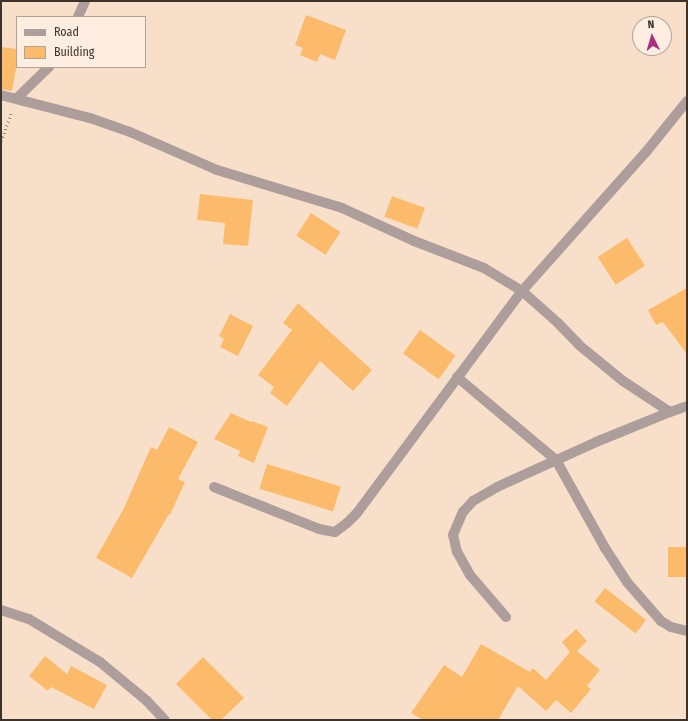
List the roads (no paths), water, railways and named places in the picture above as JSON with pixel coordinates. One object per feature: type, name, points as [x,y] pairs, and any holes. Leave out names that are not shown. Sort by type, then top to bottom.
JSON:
[{"type":"street","points":[[78,16],[85,1]]},
{"type":"street","points":[[17,98],[48,68]]},
{"type":"street","points":[[1,95],[90,118],[130,132],[217,170],[342,208],[414,241],[484,268],[522,291],[590,354],[623,381],[670,412]]},
{"type":"street","points":[[214,487],[319,529],[335,532],[357,512],[522,291],[646,152],[687,101]]},
{"type":"street","points":[[457,377],[556,460],[605,548],[627,582],[661,621],[671,627],[687,631]]},
{"type":"street","points":[[506,617],[470,575],[457,552],[453,535],[463,512],[473,501],[497,487],[556,460],[687,406]]},
{"type":"street","points":[[1,610],[28,619],[100,662],[147,702],[165,720]]}]
